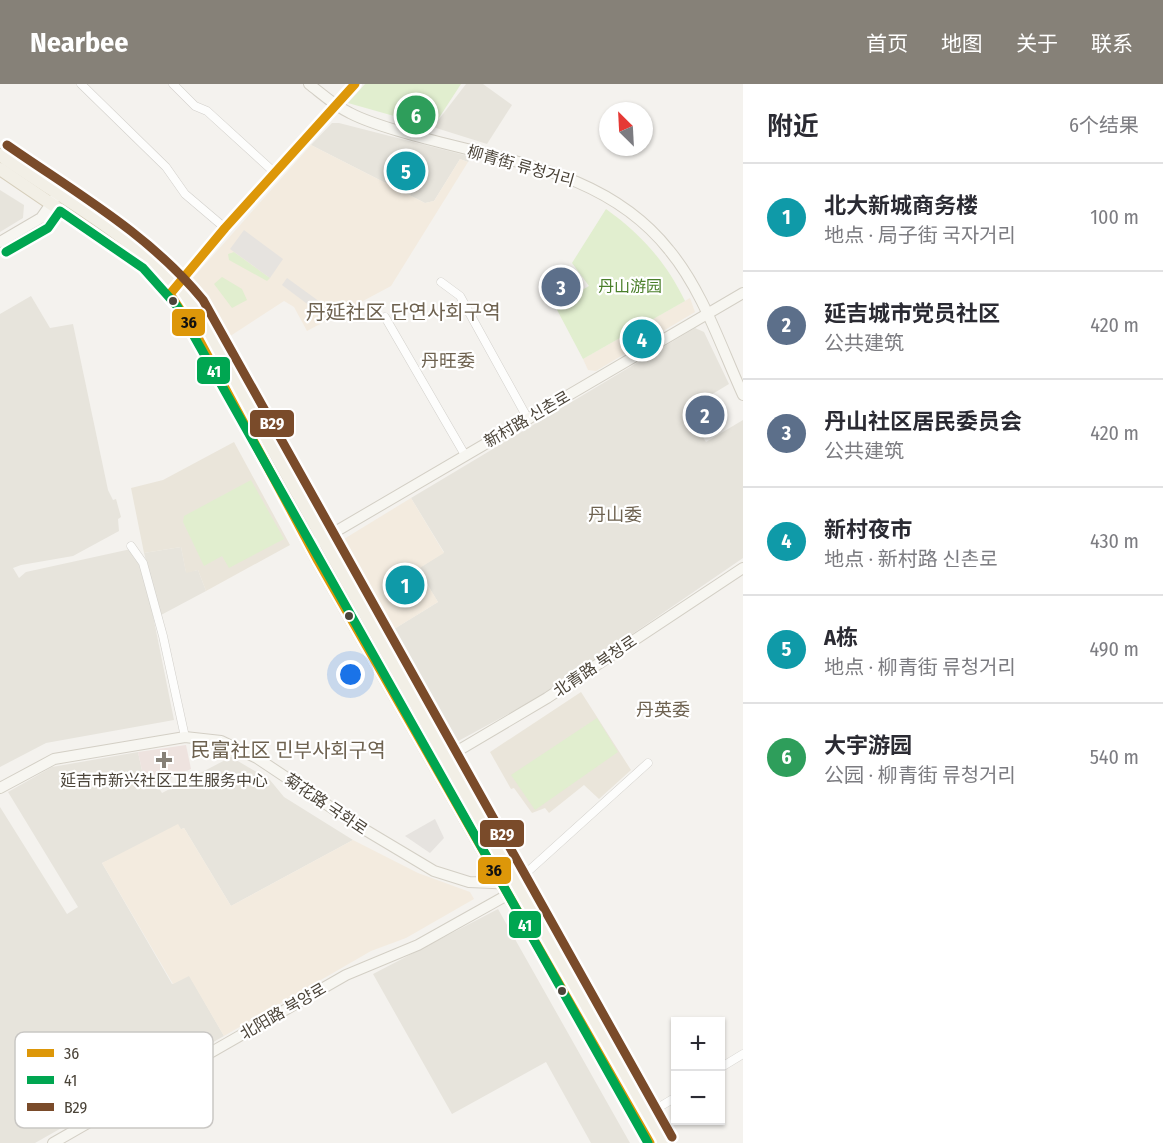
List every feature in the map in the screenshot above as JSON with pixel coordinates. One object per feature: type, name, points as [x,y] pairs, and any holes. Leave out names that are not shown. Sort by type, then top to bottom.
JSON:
[{"type":"main road","points":[[0,155],[173,289],[650,1143]]},
{"type":"main road","points":[[0,169],[55,199]]},
{"type":"main road","points":[[316,543],[444,759],[508,887],[662,1143]]},
{"type":"street","points":[[81,84],[166,167],[185,194],[225,228]]},
{"type":"street","points":[[173,84],[195,106],[207,111],[275,172]]},
{"type":"street","name":"柳青街 류청거리","points":[[309,84],[336,105],[368,122],[451,147],[555,172],[597,190],[632,212],[668,248],[686,275],[743,395]]},
{"type":"street","points":[[173,289],[355,84]]},
{"type":"street","points":[[0,242],[41,218],[55,199]]},
{"type":"street","points":[[441,282],[460,296],[528,419]]},
{"type":"street","name":"新村路 신촌로","points":[[316,543],[743,293]]},
{"type":"street","points":[[385,317],[465,455]]},
{"type":"street","points":[[131,546],[143,563],[163,636],[185,737]]},
{"type":"street","name":"北青路 북청로","points":[[444,759],[547,698],[743,568]]},
{"type":"street","name":"菊花路 국화로","points":[[0,788],[54,759],[185,737],[221,741],[238,748],[370,833],[434,870],[469,882],[508,887]]},
{"type":"street","points":[[508,887],[648,763]]},
{"type":"street","name":"北阳路 북양로","points":[[213,1051],[346,975],[418,945],[508,887]]},
{"type":"street","points":[[725,1065],[743,1054]]},
{"type":"street","points":[[646,1115],[671,1099]]},
{"type":"street","name":"北阳路 북양로","points":[[53,1143],[79,1128]]},
{"type":"shaded area","points":[[466,84],[483,84],[512,105],[487,144],[433,127]]},
{"type":"shaded area","points":[[332,123],[472,157],[468,162],[460,159],[434,201],[425,203],[311,145]]},
{"type":"shaded area","points":[[311,145],[425,203],[434,201],[460,159],[468,162],[391,286],[307,331],[294,307],[284,301],[218,344],[186,286]]},
{"type":"shaded area","points":[[0,190],[24,205],[23,218],[0,232]]},
{"type":"shaded area","points":[[244,230],[283,259],[270,278],[230,249]]},
{"type":"shaded area","points":[[287,278],[320,302],[314,309],[282,285]]},
{"type":"shaded area","points":[[31,296],[50,328],[73,324],[108,490],[113,500],[116,499],[121,517],[118,519],[119,531],[73,556],[13,568],[19,578],[26,572],[131,549],[142,561],[174,720],[46,743],[0,767],[0,314]]},
{"type":"shaded area","points":[[690,298],[695,312],[596,371],[588,370],[583,359]]},
{"type":"shaded area","points":[[695,328],[704,332],[729,384],[686,410],[706,442],[743,420],[743,558],[545,694],[449,746],[386,634],[438,602],[418,569],[444,552],[411,498]]},
{"type":"shaded area","points":[[234,442],[290,545],[206,591],[198,570],[186,573],[181,547],[144,553],[131,488],[163,480]]},
{"type":"shaded area","points":[[411,498],[444,553],[418,569],[438,602],[386,634],[338,549],[344,539]]},
{"type":"shaded area","points":[[181,547],[186,572],[198,570],[206,591],[161,615],[144,553]]},
{"type":"shaded area","points":[[581,692],[631,770],[599,799],[584,785],[549,813],[545,808],[532,813],[514,788],[511,789],[490,752]]},
{"type":"shaded area","name":"延吉市新兴社区卫生服务中心","points":[[186,745],[191,769],[146,789],[138,752]]},
{"type":"shaded area","points":[[138,752],[146,789],[157,785],[162,793],[231,757],[270,780],[284,797],[353,840],[231,906],[184,828],[102,863],[172,984],[189,975],[224,1036],[213,1042],[213,1032],[15,1032],[15,1128],[61,1128],[35,1143],[0,1143],[0,807],[67,914],[78,907],[8,792],[52,767]]},
{"type":"shaded area","points":[[435,819],[444,838],[430,853],[405,836]]},
{"type":"shaded area","points":[[178,824],[181,829],[184,828],[231,906],[353,840],[418,873],[470,892],[474,899],[406,938],[371,951],[224,1036],[189,976],[173,984],[102,863]]},
{"type":"shaded area","points":[[498,909],[630,1143],[591,1143],[546,1062],[452,1114],[373,974]]},
{"type":"green space","points":[[365,84],[461,84],[433,127],[348,103]]},
{"type":"green space","name":"丹山游园","points":[[606,209],[652,250],[670,274],[685,301],[583,359],[555,306],[589,286],[572,263]]},
{"type":"green space","points":[[234,252],[270,278],[267,281],[229,260],[228,254]]},
{"type":"green space","points":[[222,277],[242,289],[247,300],[232,308],[214,284]]},
{"type":"green space","points":[[251,480],[284,539],[229,568],[222,556],[204,566],[183,522],[184,516]]},
{"type":"green space","points":[[597,718],[618,752],[535,810],[511,775]]},
{"type":"transit line","name":"36","points":[[355,84],[225,228],[170,294],[195,332],[318,561],[650,1143]]},
{"type":"transit line","name":"B29","points":[[7,145],[111,216],[159,255],[203,300],[672,1137]]},
{"type":"transit line","name":"41","points":[[6,252],[48,228],[60,211],[143,268],[177,306],[648,1143]]},
{"type":"place","name":"大宇游园","points":[[416,115]]},
{"type":"place","name":"A栋","points":[[406,171]]},
{"type":"place","name":"丹山社区居民委员会","points":[[561,287]]},
{"type":"place","name":"新村夜市","points":[[642,339]]},
{"type":"place","name":"延吉城市党员社区","points":[[705,415]]},
{"type":"place","name":"北大新城商务楼","points":[[405,585]]},
{"type":"place","name":"延吉市新兴社区卫生服务中心","points":[[164,760]]},
{"type":"district","name":"丹延社区 단연사회구역","points":[[403,312]]},
{"type":"district","name":"丹旺委","points":[[448,361]]},
{"type":"district","name":"丹山委","points":[[615,515]]},
{"type":"district","name":"丹英委","points":[[663,710]]},
{"type":"district","name":"民富社区 민부사회구역","points":[[288,750]]}]
